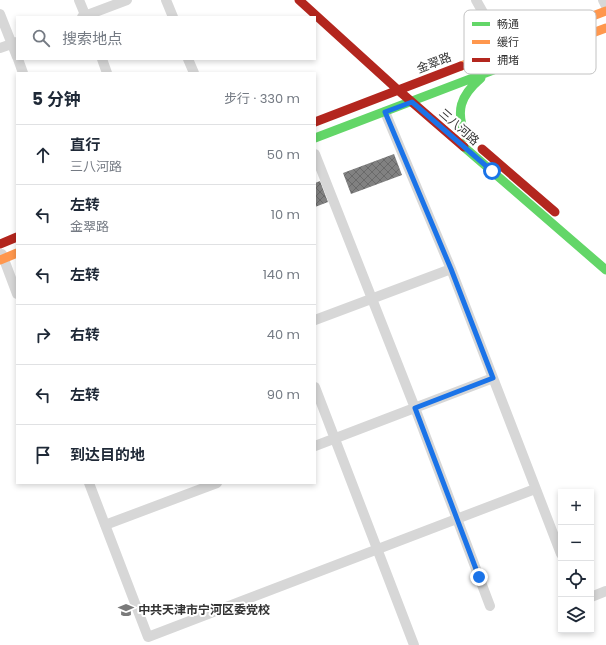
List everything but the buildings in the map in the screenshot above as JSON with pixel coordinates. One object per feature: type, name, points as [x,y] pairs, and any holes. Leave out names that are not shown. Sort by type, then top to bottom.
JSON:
[{"type":"street","points":[[79,0],[84,16]]},
{"type":"street","points":[[87,16],[127,0]]},
{"type":"street","points":[[166,0],[173,16]]},
{"type":"street","name":"三八河路","points":[[299,0],[416,100],[606,270]]},
{"type":"street","name":"三八河路","points":[[308,0],[402,88]]},
{"type":"street","points":[[476,0],[482,10]]},
{"type":"street","points":[[602,0],[606,6]]},
{"type":"street","name":"金翠路","points":[[596,15],[606,11]]},
{"type":"street","points":[[0,14],[14,42],[16,53]]},
{"type":"street","points":[[596,32],[606,28]]},
{"type":"street","points":[[0,48],[14,42]]},
{"type":"street","points":[[18,60],[23,72]]},
{"type":"street","points":[[102,60],[108,72]]},
{"type":"street","points":[[188,60],[194,72]]},
{"type":"street","name":"金翠路","points":[[316,122],[464,65]]},
{"type":"street","points":[[316,138],[485,74]]},
{"type":"street","points":[[466,137],[460,121],[461,104],[469,89],[487,74]]},
{"type":"street","name":"三八河路","points":[[416,100],[500,164],[565,220]]},
{"type":"street","points":[[385,112],[451,269],[558,546]]},
{"type":"street","points":[[316,157],[415,408],[490,606]]},
{"type":"street","points":[[0,244],[16,237]]},
{"type":"street","points":[[16,254],[1,256],[16,292]]},
{"type":"street","points":[[316,320],[451,269]]},
{"type":"street","points":[[316,446],[493,378]]},
{"type":"street","points":[[316,390],[379,550],[414,645]]},
{"type":"street","points":[[89,484],[148,637],[379,550],[535,489]]},
{"type":"street","points":[[105,525],[214,484]]},
{"type":"street","points":[[594,596],[606,591]]},
{"type":"traffic: fast","points":[[316,138],[483,74]]},
{"type":"traffic: fast","points":[[466,137],[460,112],[462,104],[468,91],[481,78]]},
{"type":"traffic: fast","points":[[464,147],[606,270]]},
{"type":"traffic: slow","points":[[596,15],[606,11]]},
{"type":"traffic: slow","points":[[596,32],[606,28]]},
{"type":"traffic: slow","points":[[0,260],[16,253]]},
{"type":"traffic: jam","points":[[299,0],[398,90],[464,147]]},
{"type":"traffic: jam","points":[[316,122],[461,66]]},
{"type":"traffic: jam","points":[[482,149],[555,212]]},
{"type":"traffic: jam","points":[[0,244],[16,237]]},
{"type":"place","name":"中共天津市宁河区委党校","points":[[126,610]]},
{"type":"route","points":[[479,577],[415,408],[493,378],[451,269],[385,112],[412,102],[492,171]]}]
